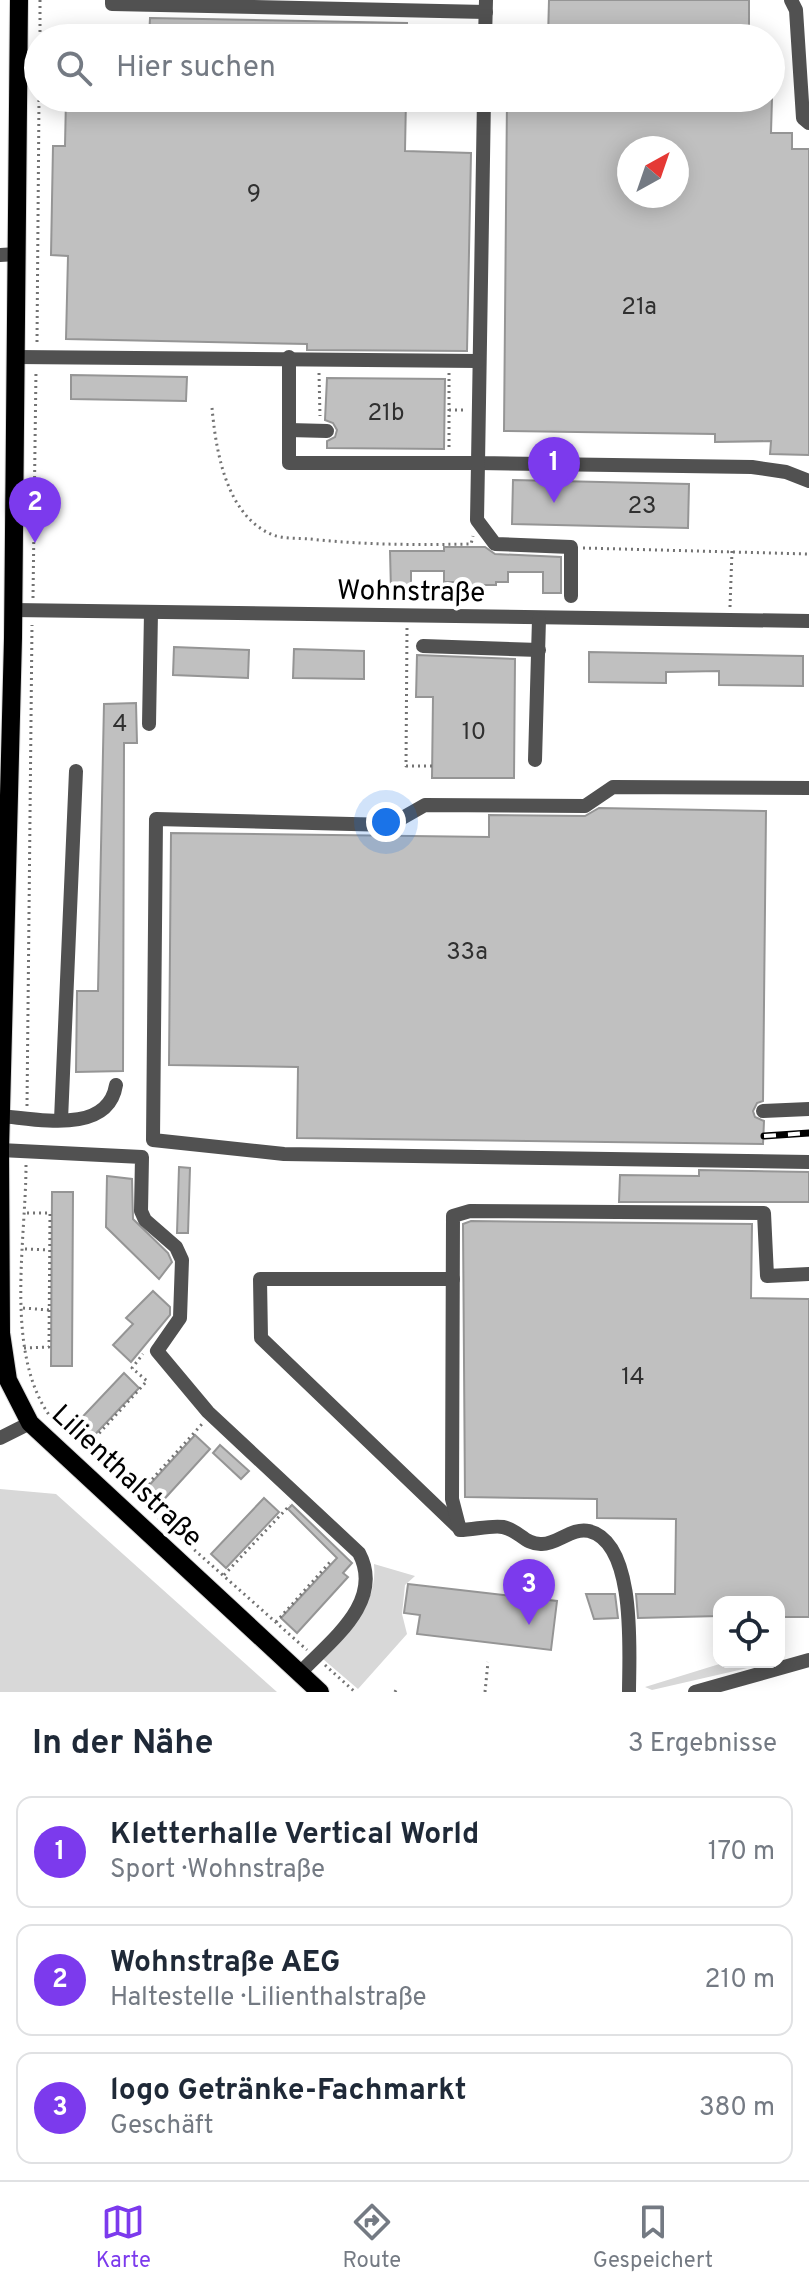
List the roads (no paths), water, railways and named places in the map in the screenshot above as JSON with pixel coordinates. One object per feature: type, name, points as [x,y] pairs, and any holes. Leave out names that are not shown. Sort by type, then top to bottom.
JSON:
[{"type":"main road","name":"Lilienthalstraße","points":[[19,0],[8,262],[13,610],[0,1150],[3,1354],[14,1397],[30,1423],[320,1692]]},
{"type":"street","points":[[112,0],[112,4],[486,6]]},
{"type":"street","points":[[791,0],[796,10],[803,118],[809,123]]},
{"type":"street","points":[[484,112],[477,520],[495,544],[571,547],[571,596]]},
{"type":"street","points":[[11,363],[289,357],[478,361]]},
{"type":"street","points":[[289,357],[289,463],[752,467],[786,472],[809,481]]},
{"type":"street","points":[[289,430],[326,424]]},
{"type":"street","name":"Wohnstraße","points":[[13,610],[809,621]]},
{"type":"street","points":[[149,724],[151,612]]},
{"type":"street","points":[[535,760],[539,619]]},
{"type":"street","points":[[423,646],[539,650]]},
{"type":"street","points":[[61,1120],[76,771]]},
{"type":"street","points":[[809,788],[613,787],[585,806],[425,805],[390,825],[156,819],[153,1140],[284,1154],[809,1162]]},
{"type":"street","points":[[1,1116],[61,1120],[99,1113],[112,1100],[116,1085]]},
{"type":"street","points":[[763,1111],[809,1109]]},
{"type":"street","points":[[0,1150],[142,1157],[141,1211],[145,1220],[176,1247],[182,1260],[180,1318],[157,1351],[211,1415],[359,1553],[366,1566],[367,1586],[353,1616],[300,1673]]},
{"type":"street","points":[[460,1530],[452,1499],[453,1216],[470,1211],[764,1213],[767,1276],[809,1274]]},
{"type":"street","points":[[453,1279],[260,1279],[261,1338],[460,1530],[502,1526],[527,1542],[544,1545],[575,1531],[590,1531],[605,1541],[623,1575],[629,1621],[629,1692]]},
{"type":"street","points":[[0,1438],[30,1423]]},
{"type":"street","points":[[695,1692],[727,1688],[809,1660]]},
{"type":"railway","points":[[764,1136],[809,1133]]},
{"type":"place","name":"Kletterhalle Vertical World","points":[[554,503]]},
{"type":"place","name":"Wohnstraße AEG","points":[[35,543]]},
{"type":"place","name":"logo Getränke-Fachmarkt","points":[[529,1625]]}]
